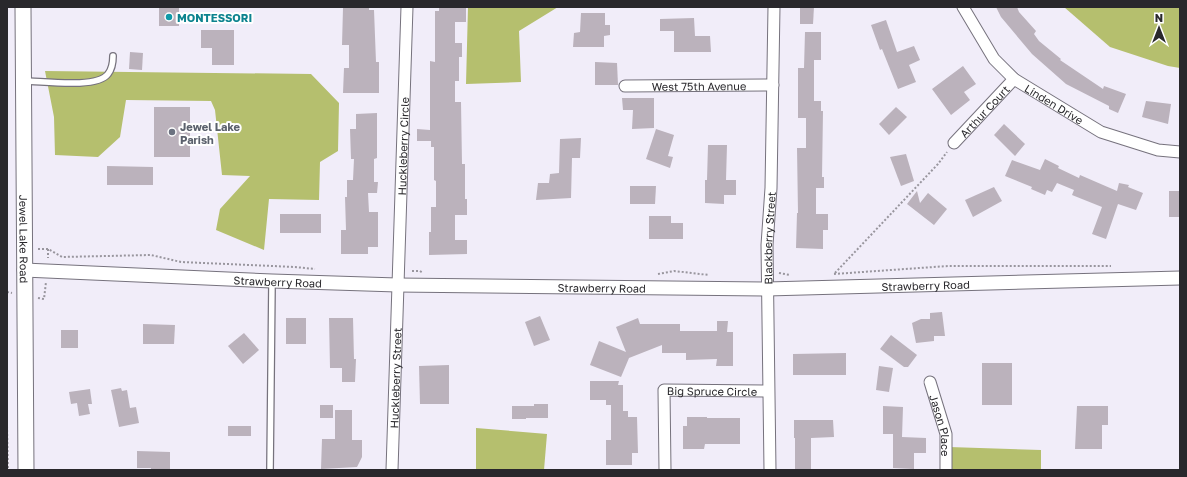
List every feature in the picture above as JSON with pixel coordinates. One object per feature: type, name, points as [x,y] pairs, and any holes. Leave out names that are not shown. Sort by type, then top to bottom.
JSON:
[{"type":"main road","name":"Jewel Lake Road","points":[[23,7],[26,470]]},
{"type":"street","name":"Huckleberry Circle","points":[[397,286],[407,7]]},
{"type":"street","name":"Blackberry Street","points":[[770,470],[767,275],[771,188],[774,7]]},
{"type":"street","name":"Linden Drive","points":[[963,7],[994,59],[1014,79],[1101,132],[1158,150],[1180,152]]},
{"type":"street","name":"Arthur Court","points":[[954,143],[1014,79]]},
{"type":"street","name":"West 75th Avenue","points":[[625,86],[773,85]]},
{"type":"street","name":"Strawberry Road","points":[[24,270],[397,286],[767,289],[1180,278]]},
{"type":"street","name":"Huckleberry Street","points":[[392,470],[397,286]]},
{"type":"street","name":"Jason Place","points":[[930,382],[946,434],[946,470]]},
{"type":"street","name":"Big Spruce Circle","points":[[664,470],[664,390],[768,391]]},
{"type":"lane","points":[[24,81],[91,82],[105,78],[112,66],[113,56]]},
{"type":"lane","points":[[270,470],[272,281]]},
{"type":"path","points":[[831,275],[835,273],[938,164],[954,143]]},
{"type":"path","points":[[48,249],[62,257],[151,255],[181,262],[319,269]]},
{"type":"path","points":[[835,273],[948,266],[1113,266]]},
{"type":"path","points":[[398,272],[420,271],[425,274]]},
{"type":"path","points":[[652,275],[674,272],[714,275]]},
{"type":"path","points":[[767,275],[782,272],[792,276]]},
{"type":"path","points":[[7,426],[8,470]]},
{"type":"green space","points":[[468,7],[558,7],[519,31],[521,82],[466,84]]},
{"type":"green space","points":[[1064,7],[1180,7],[1180,68],[1168,66],[1110,47]]},
{"type":"green space","points":[[45,71],[311,74],[339,103],[338,151],[320,162],[319,200],[269,199],[264,250],[216,230],[220,209],[250,176],[222,175],[215,110],[211,101],[126,100],[120,137],[98,157],[55,155],[54,117]]},
{"type":"green space","points":[[476,428],[547,434],[544,470],[476,470]]},
{"type":"green space","points":[[949,447],[1041,450],[1041,470],[949,470]]},
{"type":"building","name":"MONTESSORI","points":[[159,7],[179,7],[179,26],[159,26]]},
{"type":"building","points":[[369,7],[369,10],[374,10],[376,62],[379,62],[379,93],[343,93],[344,68],[349,68],[349,45],[342,45],[343,8]]},
{"type":"building","points":[[439,7],[466,7],[466,22],[455,22],[455,43],[462,43],[462,57],[459,57],[459,81],[455,81],[455,102],[461,102],[462,164],[465,164],[465,199],[467,199],[467,215],[455,215],[455,240],[467,240],[467,254],[429,255],[431,207],[436,207],[434,147],[431,147],[431,141],[417,141],[417,129],[430,130],[430,61],[435,62],[435,11],[439,11]]},
{"type":"building","points":[[800,7],[814,7],[813,24],[800,24]]},
{"type":"building","points":[[996,7],[1017,7],[1019,12],[1036,31],[1034,34],[1039,41],[1061,59],[1060,60],[1103,89],[1104,86],[1126,94],[1118,113],[1109,109],[1109,106],[1066,84],[1032,54],[1001,17]]},
{"type":"building","points":[[581,13],[605,13],[605,25],[610,25],[610,35],[604,36],[604,47],[573,47],[574,33],[580,32]]},
{"type":"building","points":[[694,18],[695,36],[710,36],[711,52],[674,52],[674,31],[660,31],[660,19]]},
{"type":"building","points":[[886,20],[897,52],[914,46],[920,60],[909,65],[916,82],[898,89],[882,49],[880,50],[871,25]]},
{"type":"building","points":[[201,30],[234,30],[234,65],[212,65],[212,48],[201,48]]},
{"type":"building","points":[[805,32],[821,32],[821,60],[814,60],[814,101],[821,101],[821,111],[823,111],[822,177],[824,177],[824,188],[816,188],[816,214],[828,214],[828,230],[823,230],[823,249],[796,248],[798,213],[797,148],[806,148],[806,118],[798,118],[798,68],[804,68]]},
{"type":"building","points":[[130,52],[143,53],[142,70],[129,69]]},
{"type":"building","points":[[595,62],[617,63],[618,85],[595,85]]},
{"type":"building","points":[[963,66],[976,84],[964,92],[970,100],[951,115],[932,89]]},
{"type":"building","points":[[622,98],[654,98],[654,128],[632,129],[633,110],[623,110]]},
{"type":"building","points":[[1146,101],[1171,104],[1168,124],[1142,117]]},
{"type":"building","name":"Jewel Lake Parish","points":[[154,107],[190,107],[190,157],[154,157]]},
{"type":"building","points":[[896,107],[907,117],[889,135],[879,124]]},
{"type":"building","points":[[377,113],[377,158],[374,159],[374,182],[378,182],[377,193],[368,193],[369,212],[378,212],[378,247],[368,247],[368,254],[341,254],[341,230],[346,230],[345,197],[347,197],[347,180],[353,180],[354,159],[351,159],[350,129],[356,129],[356,114]]},
{"type":"building","points":[[1004,124],[1025,144],[1015,156],[994,135]]},
{"type":"building","points":[[656,129],[674,135],[668,156],[673,157],[670,168],[646,159]]},
{"type":"building","points":[[581,138],[580,158],[572,158],[571,198],[536,200],[538,183],[549,183],[550,174],[559,173],[560,139]]},
{"type":"building","points":[[708,145],[727,145],[726,180],[736,180],[736,195],[724,195],[724,204],[705,203]]},
{"type":"building","points":[[906,154],[914,181],[901,186],[890,157]]},
{"type":"building","points":[[1045,159],[1059,166],[1058,168],[1079,178],[1080,175],[1117,191],[1119,183],[1129,185],[1128,187],[1143,193],[1136,210],[1118,204],[1106,239],[1092,234],[1102,207],[1072,195],[1074,190],[1057,183],[1052,192],[1047,190],[1045,195],[1031,189],[1032,187],[1005,176],[1012,160],[1040,170]]},
{"type":"building","points":[[107,166],[153,167],[153,185],[107,185]]},
{"type":"building","points":[[630,186],[656,186],[655,204],[630,204]]},
{"type":"building","points":[[994,187],[1002,201],[973,217],[965,200]]},
{"type":"building","points":[[917,191],[920,203],[928,193],[947,209],[934,225],[907,204]]},
{"type":"building","points":[[1169,191],[1180,191],[1180,217],[1169,217]]},
{"type":"building","points":[[280,214],[321,214],[321,233],[280,233]]},
{"type":"building","points":[[649,216],[671,216],[671,223],[683,223],[683,239],[649,239]]},
{"type":"building","points":[[942,312],[945,336],[934,336],[934,341],[916,343],[912,323],[921,319],[930,319],[930,313]]},
{"type":"building","points":[[540,316],[550,340],[534,346],[525,322]]},
{"type":"building","points":[[286,318],[306,318],[306,344],[286,344]]},
{"type":"building","points":[[329,318],[353,318],[354,359],[356,359],[355,382],[342,382],[342,368],[330,368]]},
{"type":"building","points":[[638,318],[640,324],[680,324],[680,331],[717,331],[717,321],[728,321],[727,332],[733,332],[733,366],[716,366],[717,359],[686,360],[686,353],[662,353],[662,345],[629,358],[621,377],[590,365],[599,341],[626,352],[616,327]]},
{"type":"building","points":[[143,324],[175,325],[174,344],[143,344]]},
{"type":"building","points":[[61,330],[78,330],[78,348],[61,348]]},
{"type":"building","points":[[244,333],[259,350],[243,364],[228,346]]},
{"type":"building","points":[[891,335],[917,355],[908,367],[904,367],[880,349]]},
{"type":"building","points":[[846,353],[846,375],[793,375],[793,354]]},
{"type":"building","points":[[982,363],[1012,363],[1012,405],[982,405]]},
{"type":"building","points":[[449,365],[449,404],[420,404],[419,366]]},
{"type":"building","points":[[879,366],[893,368],[889,392],[876,390]]},
{"type":"building","points":[[590,381],[619,381],[618,385],[623,385],[623,411],[628,411],[628,417],[637,417],[638,453],[632,453],[632,465],[606,465],[606,440],[611,440],[611,405],[606,405],[606,400],[590,400]]},
{"type":"building","points":[[121,388],[122,391],[127,390],[130,408],[136,407],[139,423],[119,427],[111,390]]},
{"type":"building","points":[[90,389],[92,404],[88,404],[90,414],[79,416],[77,403],[71,404],[69,392]]},
{"type":"building","points":[[534,404],[548,404],[548,418],[512,419],[512,406],[534,406]]},
{"type":"building","points":[[320,405],[333,405],[333,418],[320,418]]},
{"type":"building","points":[[883,406],[903,407],[902,437],[926,438],[926,453],[914,453],[914,469],[893,468],[893,434],[883,434]]},
{"type":"building","points":[[1077,406],[1108,406],[1108,425],[1102,425],[1102,449],[1075,449]]},
{"type":"building","points":[[335,410],[352,410],[352,440],[362,440],[362,457],[357,467],[321,469],[322,439],[335,439]]},
{"type":"building","points":[[687,417],[740,418],[740,444],[705,444],[704,449],[683,449],[683,426],[687,426]]},
{"type":"building","points":[[794,420],[833,420],[834,437],[811,438],[811,470],[795,470]]},
{"type":"building","points":[[228,426],[251,426],[251,436],[228,436]]},
{"type":"building","points":[[137,451],[170,452],[170,470],[137,468]]},
{"type":"place","name":"MONTESSORI","points":[[169,17]]},
{"type":"place","name":"Jewel Lake Parish","points":[[172,132]]}]
